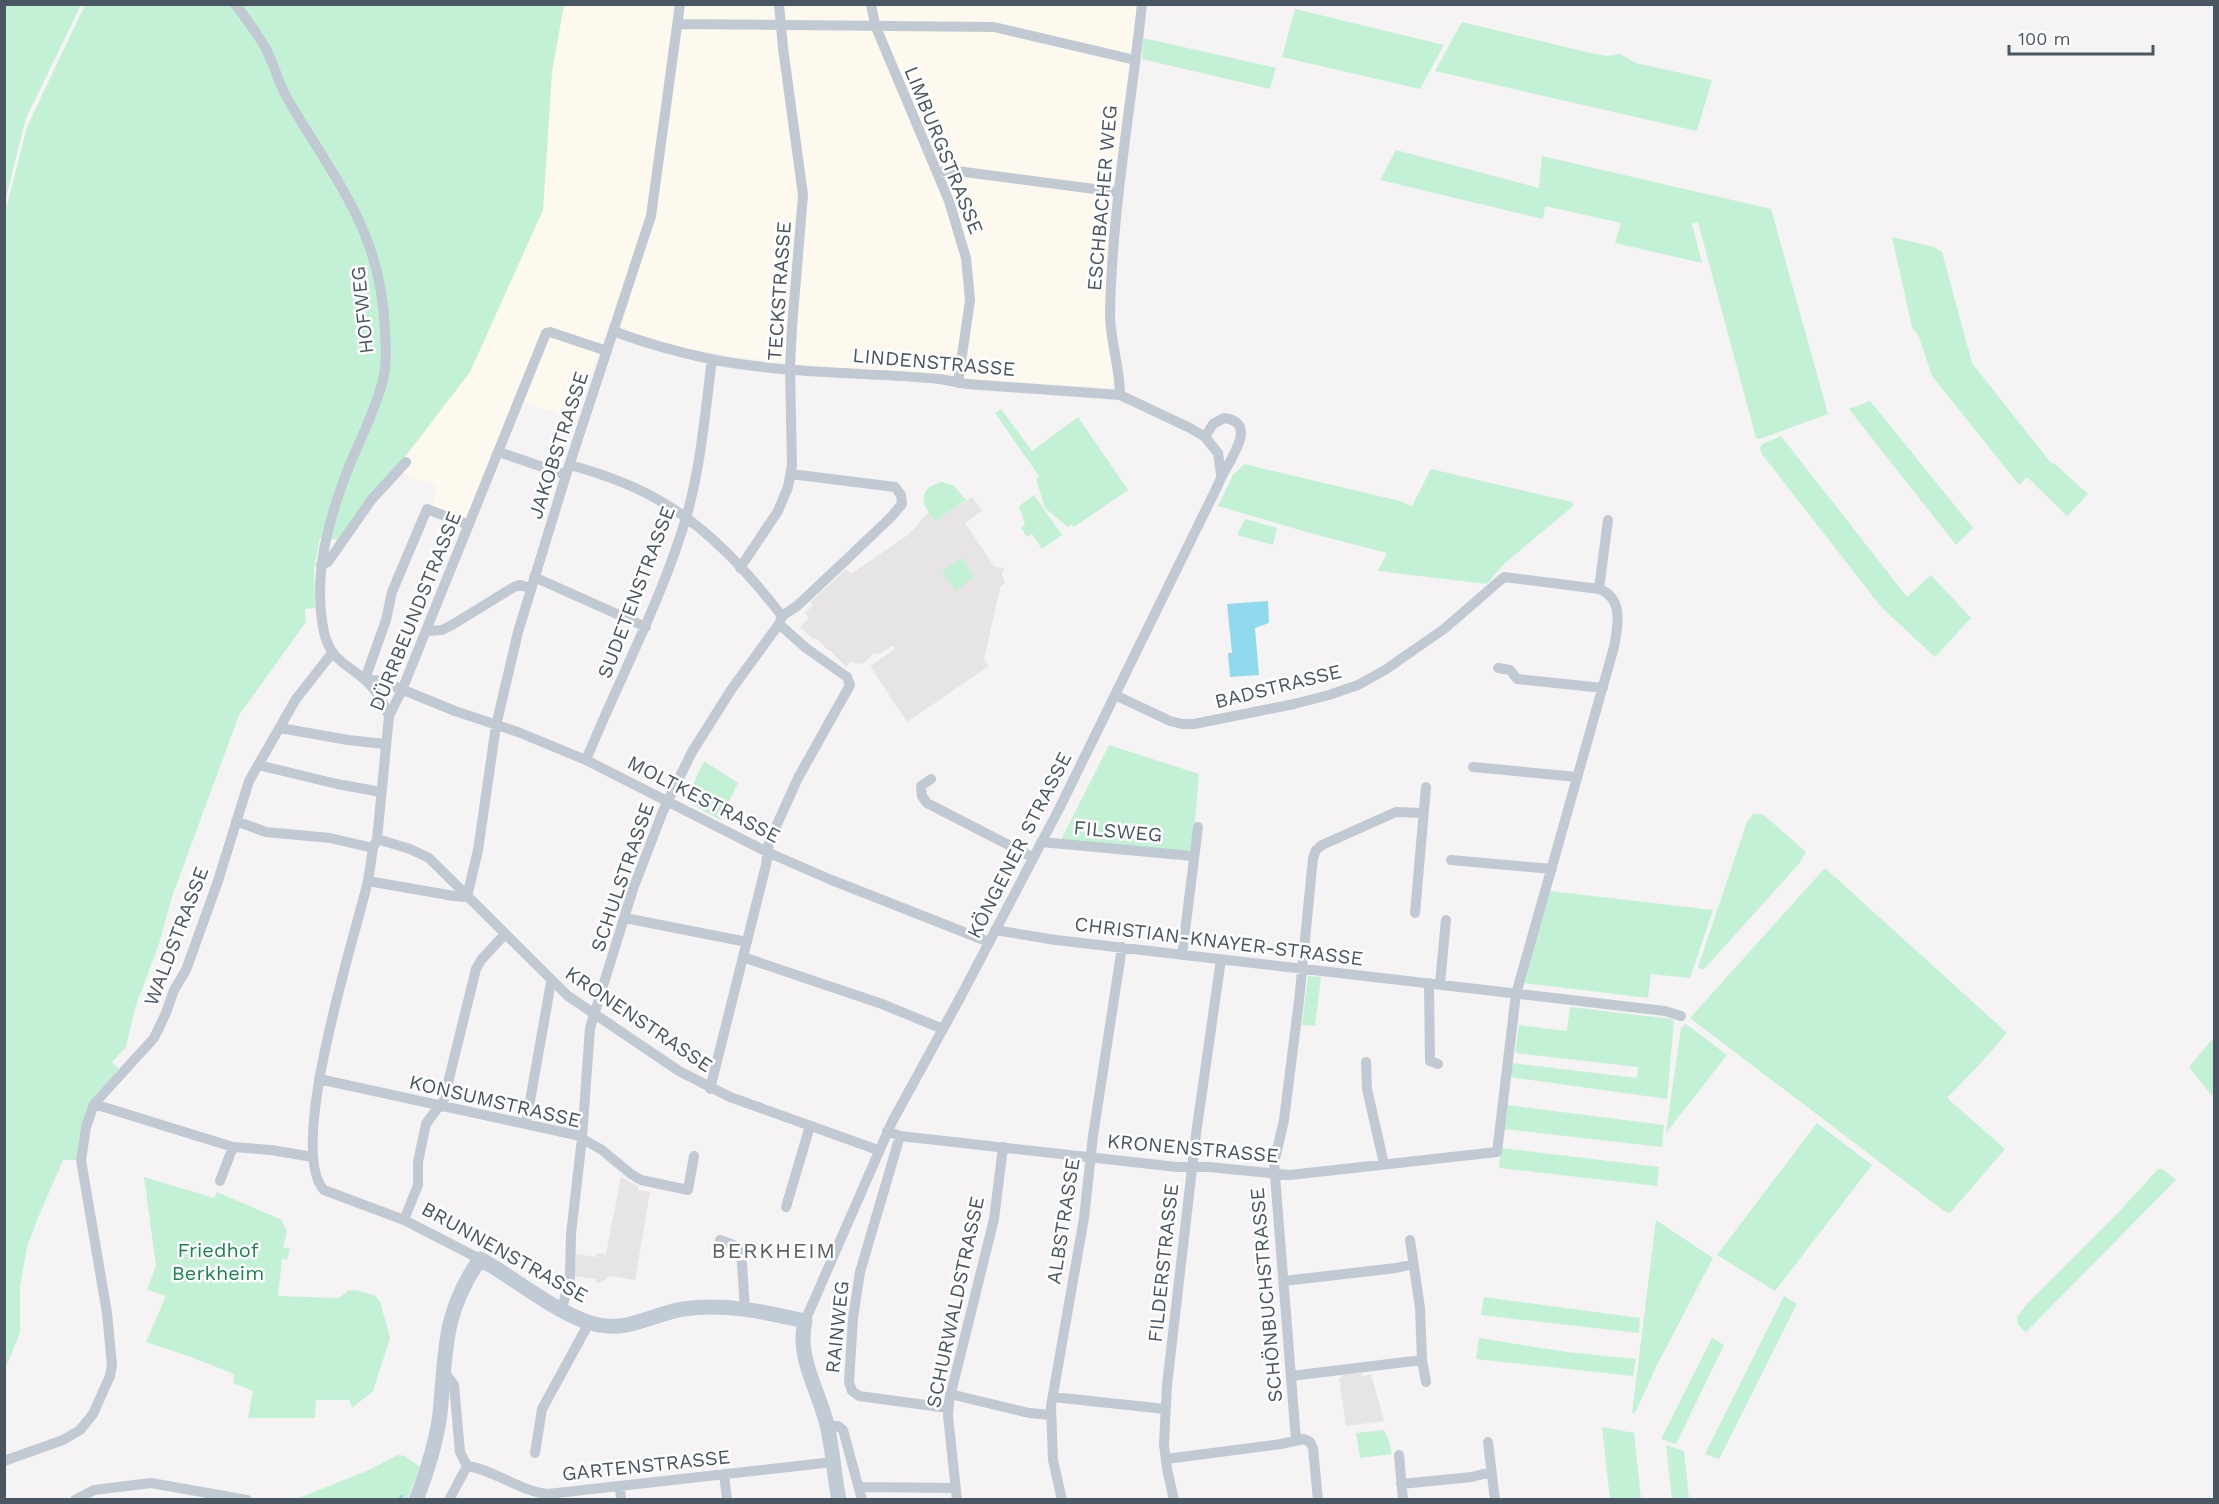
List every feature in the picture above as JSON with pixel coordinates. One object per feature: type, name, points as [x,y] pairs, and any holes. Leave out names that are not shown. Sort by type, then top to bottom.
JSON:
[{"type":"street","name":"HOFWEG","points":[[235,4],[264,45],[286,96],[350,200],[373,251],[382,292],[385,374],[376,404],[341,489],[326,538],[321,565],[323,626],[332,653]]},
{"type":"street","name":"JAKOBSTRASSE","points":[[467,897],[480,842],[496,726],[533,583],[653,206],[681,4]]},
{"type":"street","name":"TECKSTRASSE","points":[[740,568],[778,511],[791,474],[790,368],[803,195],[779,4]]},
{"type":"street","name":"LIMBURGSTRASSE","points":[[872,4],[875,26],[952,210],[963,245],[970,288],[969,313],[958,383]]},
{"type":"street","name":"ESCHBACHER WEG","points":[[1120,395],[1110,319],[1118,192],[1142,4]]},
{"type":"street","points":[[678,24],[994,27],[1135,60]]},
{"type":"street","points":[[937,173],[949,170],[1118,192]]},
{"type":"street","name":"LINDENSTRASSE","points":[[613,331],[658,346],[712,359],[790,368],[940,379],[958,383],[1120,395],[1205,437]]},
{"type":"street","name":"DÜRRBEUNDSTRASSE","points":[[320,1187],[313,1156],[314,1110],[319,1079],[368,881],[375,844],[389,716],[402,690],[547,332],[607,351]]},
{"type":"street","name":"SUDETENSTRASSE","points":[[586,760],[646,627],[686,519],[700,460],[712,359]]},
{"type":"street","name":"KÖNGENER STRASSE","points":[[805,1321],[887,1131],[1041,842],[1181,563],[1221,474],[1239,446],[1242,435],[1240,427],[1232,419],[1224,418],[1212,424],[1205,437]]},
{"type":"street","points":[[1205,437],[1218,453],[1221,474]]},
{"type":"street","points":[[499,452],[568,470],[606,476],[666,504],[705,534],[740,568],[780,620],[806,648],[847,676],[850,682],[849,688],[798,778],[769,842],[766,865],[710,1089]]},
{"type":"street","points":[[321,565],[327,563],[372,500],[406,462]]},
{"type":"street","name":"SCHULSTRASSE","points":[[562,1309],[570,1277],[571,1234],[582,1138],[590,1028],[643,860],[692,752],[717,711],[780,620],[891,517],[902,501],[900,492],[895,488],[791,474]]},
{"type":"street","points":[[365,679],[386,620],[392,592],[427,509],[469,525]]},
{"type":"street","points":[[1516,994],[1615,640],[1618,614],[1616,602],[1610,594],[1599,588],[1608,520]]},
{"type":"street","name":"BADSTRASSE","points":[[1115,695],[1170,721],[1182,724],[1194,724],[1294,704],[1344,690],[1385,670],[1444,629],[1504,577],[1599,588]]},
{"type":"street","points":[[426,631],[442,630],[452,626],[514,587],[533,583],[646,627]]},
{"type":"street","points":[[332,653],[343,665],[365,679],[380,696],[389,716]]},
{"type":"street","name":"WALDSTRASSE","points":[[4,1461],[54,1444],[80,1430],[93,1414],[110,1376],[112,1365],[106,1307],[81,1160],[86,1127],[94,1104],[139,1056],[156,1033],[200,935],[247,785],[296,699],[332,653]]},
{"type":"street","points":[[1498,668],[1508,669],[1517,679],[1603,688]]},
{"type":"street","name":"MOLTKESTRASSE","points":[[365,679],[381,681],[586,760],[768,852],[829,879],[989,942]]},
{"type":"street","points":[[280,728],[385,744]]},
{"type":"street","points":[[258,765],[381,792]]},
{"type":"street","points":[[1473,767],[1577,777]]},
{"type":"street","points":[[931,779],[921,788],[922,796],[930,805],[1032,857]]},
{"type":"street","points":[[1415,914],[1426,787]]},
{"type":"street","name":"SCHÖNBUCHSTRASSE","points":[[1296,1440],[1274,1160],[1284,1120],[1303,969],[1313,858],[1316,850],[1322,845],[1396,812],[1423,813]]},
{"type":"street","name":"KRONENSTRASSE","points":[[237,821],[267,832],[410,849],[429,858],[551,982],[594,1015],[679,1071],[710,1089],[878,1150]]},
{"type":"street","points":[[1182,955],[1198,827]]},
{"type":"street","name":"FILSWEG","points":[[1041,842],[1193,856]]},
{"type":"street","points":[[1450,860],[1552,869]]},
{"type":"street","points":[[368,881],[467,897]]},
{"type":"street","points":[[625,918],[747,942]]},
{"type":"street","points":[[1438,1064],[1430,1061],[1434,984],[1446,920]]},
{"type":"street","name":"CHRISTIAN-KNAYER-STRASSE","points":[[995,930],[1008,934],[1665,1011],[1681,1016]]},
{"type":"street","points":[[404,1220],[418,1185],[418,1162],[426,1124],[440,1106],[476,969],[481,960],[505,934]]},
{"type":"street","name":"ALBSTRASSE","points":[[1062,1500],[1053,1460],[1050,1415],[1084,1218],[1093,1136],[1122,947]]},
{"type":"street","points":[[743,957],[882,1004],[943,1029]]},
{"type":"street","name":"FILDERSTRASSE","points":[[1174,1500],[1166,1459],[1165,1409],[1192,1167],[1221,959]]},
{"type":"street","points":[[526,1124],[551,982]]},
{"type":"street","name":"KRONENSTRASSE","points":[[887,1131],[900,1136],[1177,1167],[1209,1167],[1296,1175],[1497,1152],[1516,994]]},
{"type":"street","points":[[1366,1062],[1367,1089],[1384,1164]]},
{"type":"street","name":"KONSUMSTRASSE","points":[[319,1079],[572,1134],[602,1150],[641,1180],[688,1190],[694,1156]]},
{"type":"street","points":[[94,1104],[233,1147],[313,1156]]},
{"type":"street","points":[[786,1207],[810,1126]]},
{"type":"street","name":"RAINWEG","points":[[900,1136],[860,1272],[853,1318],[849,1382],[852,1391],[859,1396],[948,1408]]},
{"type":"street","points":[[220,1181],[233,1147]]},
{"type":"street","name":"SCHURWALDSTRASSE","points":[[957,1500],[948,1408],[994,1218],[1003,1147]]},
{"type":"street","name":"BRUNNENSTRASSE","points":[[320,1187],[329,1194],[404,1220],[480,1259],[589,1323],[618,1326],[645,1321],[674,1311],[719,1307],[805,1321]]},
{"type":"street","points":[[720,1240],[741,1248],[745,1310]]},
{"type":"street","points":[[1410,1240],[1420,1308],[1422,1360],[1426,1382]]},
{"type":"street","points":[[416,1500],[433,1448],[440,1416],[446,1337],[454,1307],[467,1278],[480,1259]]},
{"type":"street","points":[[1284,1281],[1413,1264]]},
{"type":"street","points":[[805,1321],[802,1336],[805,1360],[828,1426],[839,1500]]},
{"type":"street","points":[[535,1453],[542,1409],[589,1323]]},
{"type":"street","points":[[1291,1376],[1422,1360]]},
{"type":"street","points":[[443,1370],[454,1385],[460,1452],[467,1466],[449,1500]]},
{"type":"street","points":[[950,1394],[1029,1413],[1050,1415]]},
{"type":"street","points":[[1053,1397],[1165,1409]]},
{"type":"street","points":[[828,1426],[840,1427],[843,1430],[862,1500]]},
{"type":"street","points":[[1166,1459],[1281,1444],[1302,1438],[1308,1441],[1313,1448],[1318,1500]]},
{"type":"street","points":[[1488,1442],[1495,1500]]},
{"type":"street","points":[[1399,1455],[1403,1500]]},
{"type":"street","name":"GARTENSTRASSE","points":[[467,1466],[484,1469],[537,1496],[833,1462]]},
{"type":"street","points":[[1401,1484],[1472,1477],[1491,1472]]},
{"type":"street","points":[[724,1474],[727,1500]]},
{"type":"street","points":[[75,1500],[94,1490],[151,1483],[247,1500]]},
{"type":"street","points":[[620,1486],[621,1500]]},
{"type":"street","points":[[859,1486],[956,1488]]},
{"type":"shaded area","points":[[564,5],[1137,5],[1112,201],[1105,301],[1105,328],[1115,379],[1113,386],[1109,388],[972,379],[953,375],[815,366],[738,357],[687,348],[630,333],[626,328],[608,322],[576,420],[528,403],[513,401],[466,521],[431,507],[438,487],[396,470],[470,372],[496,313],[548,119],[552,72]]},
{"type":"shaded area","points":[[972,497],[982,511],[965,523],[995,567],[1004,568],[1002,576],[1005,582],[1000,588],[984,659],[989,666],[907,722],[870,666],[895,649],[893,645],[879,654],[874,653],[862,664],[850,662],[846,667],[830,650],[800,627],[809,618],[805,613],[813,605],[810,602],[846,569],[851,574],[908,535],[929,512],[936,520]]},
{"type":"shaded area","points":[[621,1177],[638,1186],[638,1190],[650,1192],[635,1280],[610,1276],[596,1283],[596,1279],[574,1276],[576,1254],[596,1257],[597,1253],[606,1254]]},
{"type":"shaded area","points":[[1361,1373],[1362,1377],[1371,1374],[1384,1421],[1346,1426],[1339,1378],[1342,1375]]},
{"type":"green space","points":[[5,4],[81,5],[26,118],[5,201]]},
{"type":"green space","points":[[85,5],[564,5],[552,72],[543,210],[470,372],[341,540],[320,538],[314,570],[315,608],[305,609],[306,622],[239,715],[172,897],[159,944],[135,1008],[126,1047],[112,1062],[119,1069],[90,1101],[80,1131],[76,1160],[63,1160],[37,1220],[27,1247],[20,1287],[20,1333],[5,1369],[4,217],[27,127]]},
{"type":"green space","points":[[1295,9],[1444,45],[1420,89],[1282,57]]},
{"type":"green space","points":[[1462,22],[1586,52],[1606,56],[1620,54],[1636,63],[1712,80],[1697,131],[1435,71]]},
{"type":"green space","points":[[1143,38],[1276,68],[1270,89],[1142,59]]},
{"type":"green space","points":[[1396,150],[1539,188],[1542,156],[1771,209],[1828,414],[1759,439],[1756,438],[1698,222],[1692,224],[1702,263],[1615,243],[1621,223],[1545,206],[1543,219],[1380,180]]},
{"type":"green space","points":[[1892,237],[1934,247],[1942,252],[1972,363],[2051,463],[2055,464],[2088,494],[2067,516],[2027,477],[2019,485],[1932,376],[1919,337],[1912,327]]},
{"type":"green space","points":[[1870,401],[1973,528],[1956,545],[1849,409]]},
{"type":"green space","points":[[1001,409],[1032,451],[1078,417],[1128,490],[1074,527],[1072,524],[1068,527],[1045,508],[1036,479],[1039,476],[995,413]]},
{"type":"green space","points":[[1781,436],[1907,597],[1931,575],[1971,618],[1935,657],[1882,608],[1761,453],[1760,447],[1764,443]]},
{"type":"green space","points":[[1244,464],[1400,501],[1412,506],[1431,469],[1572,502],[1573,506],[1503,565],[1487,584],[1378,571],[1387,553],[1218,506],[1233,475]]},
{"type":"green space","points":[[941,482],[953,485],[966,500],[935,521],[925,505],[924,497],[928,488]]},
{"type":"green space","points":[[1034,495],[1062,535],[1042,549],[1032,534],[1027,537],[1021,528],[1025,524],[1019,506]]},
{"type":"green space","points":[[1245,519],[1277,528],[1273,545],[1237,535]]},
{"type":"green space","points":[[962,558],[974,577],[956,591],[942,571]]},
{"type":"green space","points":[[1109,745],[1199,774],[1193,844],[1188,852],[1061,840]]},
{"type":"green space","points":[[704,761],[738,783],[720,820],[692,804],[693,801],[687,797]]},
{"type":"green space","points":[[1753,814],[1766,817],[1806,852],[1799,864],[1703,970],[1698,967],[1747,822]]},
{"type":"green space","points":[[1825,868],[2007,1033],[1947,1098],[2005,1149],[1950,1213],[1944,1211],[1690,1018]]},
{"type":"green space","points":[[1550,891],[1713,910],[1690,978],[1651,974],[1648,998],[1524,983]]},
{"type":"green space","points":[[1308,976],[1321,977],[1315,1026],[1302,1025]]},
{"type":"green space","points":[[1570,1007],[1672,1019],[1674,1021],[1667,1099],[1510,1077],[1512,1063],[1637,1078],[1638,1067],[1515,1053],[1519,1025],[1567,1031]]},
{"type":"green space","points":[[1686,1024],[1727,1055],[1666,1133],[1681,1028]]},
{"type":"green space","points":[[2214,1037],[2214,1093],[2212,1096],[2189,1067]]},
{"type":"green space","points":[[1507,1105],[1664,1125],[1662,1147],[1504,1129]]},
{"type":"green space","points":[[1817,1123],[1872,1165],[1775,1291],[1717,1255]]},
{"type":"green space","points":[[1501,1148],[1659,1167],[1657,1186],[1499,1168]]},
{"type":"green space","points":[[2158,1169],[2162,1169],[2176,1180],[2026,1332],[2018,1325],[2017,1317],[2026,1305],[2116,1215]]},
{"type":"green space","name":"Friedhof Berkheim","points":[[144,1177],[214,1198],[217,1192],[282,1220],[287,1232],[283,1247],[290,1249],[287,1260],[282,1259],[278,1296],[339,1298],[348,1291],[355,1290],[374,1295],[380,1301],[390,1338],[373,1391],[352,1408],[349,1400],[316,1400],[315,1418],[248,1418],[253,1391],[233,1383],[234,1374],[146,1342],[166,1296],[147,1290],[156,1266]]},
{"type":"green space","points":[[1656,1220],[1713,1258],[1657,1365],[1635,1413],[1632,1413]]},
{"type":"green space","points":[[1784,1296],[1797,1304],[1719,1459],[1705,1454]]},
{"type":"green space","points":[[1484,1297],[1640,1318],[1639,1333],[1481,1315]]},
{"type":"green space","points":[[1479,1338],[1567,1352],[1636,1359],[1633,1376],[1476,1359]]},
{"type":"green space","points":[[1712,1338],[1724,1345],[1676,1444],[1661,1439]]},
{"type":"green space","points":[[1602,1427],[1634,1433],[1641,1499],[1610,1499]]},
{"type":"green space","points":[[1384,1430],[1392,1454],[1360,1458],[1356,1433]]},
{"type":"green space","points":[[1666,1445],[1684,1451],[1689,1499],[1672,1499]]},
{"type":"green space","points":[[398,1455],[405,1456],[420,1467],[407,1499],[294,1500],[369,1470]]},
{"type":"water","points":[[1268,601],[1269,623],[1255,628],[1259,675],[1230,677],[1228,653],[1232,653],[1227,604]]},
{"type":"waterway","points":[[399,1500],[402,1496]]},
{"type":"district","name":"BERKHEIM","points":[[774,1250]]}]
